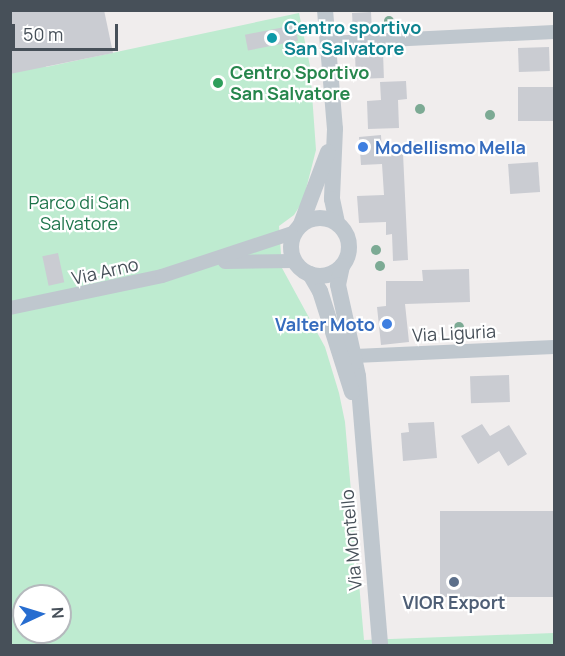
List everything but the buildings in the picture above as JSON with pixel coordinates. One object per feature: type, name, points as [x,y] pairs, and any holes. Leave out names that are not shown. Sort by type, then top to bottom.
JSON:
[{"type":"street","points":[[325,10],[335,129],[332,198],[337,223],[348,239],[350,250],[342,266],[325,276],[310,274],[294,261],[291,252],[335,129]]},
{"type":"street","points":[[328,43],[555,32]]},
{"type":"street","points":[[298,228],[320,218],[337,223]]},
{"type":"street","name":"Via Arno","points":[[10,308],[117,288],[206,264],[298,228]]},
{"type":"street","name":"Via Arno","points":[[206,264],[258,259],[294,261]]},
{"type":"street","name":"Via Montello","points":[[342,266],[338,285],[355,356],[380,645]]},
{"type":"street","name":"Via Montello","points":[[310,274],[337,318],[349,353],[355,356]]},
{"type":"street","name":"Via Montello","points":[[320,291],[361,430]]},
{"type":"street","name":"Via Liguria","points":[[355,356],[555,346]]},
{"type":"green space","name":"Parco di San Salvatore","points":[[10,11],[46,67],[299,13],[310,66],[316,150],[303,201],[294,215],[279,226],[282,268],[325,347],[339,393],[345,422],[364,640],[554,633],[554,645],[11,645]]},
{"type":"place","name":"Centro sportivo San Salvatore","points":[[272,38]]},
{"type":"place","name":"Centro Sportivo San Salvatore","points":[[218,83]]},
{"type":"place","name":"Modellismo Mella","points":[[363,147]]},
{"type":"place","name":"Valter Moto","points":[[387,324]]},
{"type":"place","name":"VIOR Export","points":[[454,582]]}]
